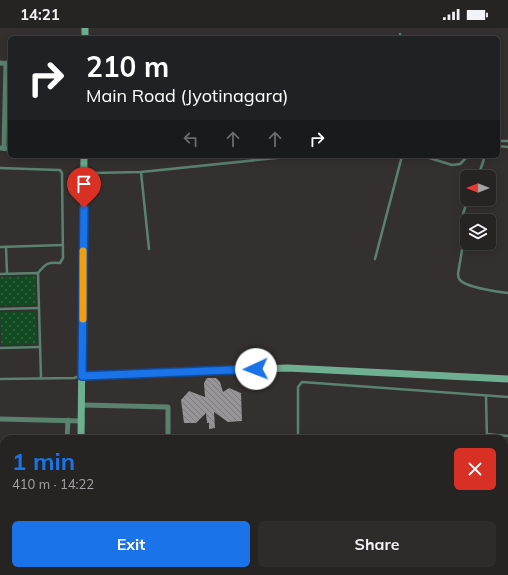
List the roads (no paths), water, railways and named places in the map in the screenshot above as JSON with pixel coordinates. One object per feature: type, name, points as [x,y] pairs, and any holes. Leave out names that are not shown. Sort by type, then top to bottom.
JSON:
[{"type":"street","points":[[0,63],[8,63],[2,148]]},
{"type":"street","points":[[82,435],[84,158]]},
{"type":"street","points":[[82,376],[288,368],[508,379]]},
{"type":"street","points":[[83,405],[168,407],[168,435]]},
{"type":"street","points":[[0,419],[82,421]]},
{"type":"street","points":[[67,435],[68,420]]},
{"type":"lane","points":[[93,173],[141,172],[277,158]]},
{"type":"lane","points":[[375,259],[401,158]]},
{"type":"lane","points":[[429,158],[452,165],[460,164],[466,158]]},
{"type":"lane","points":[[480,170],[484,158]]},
{"type":"lane","points":[[0,168],[60,170],[63,176],[62,261],[47,263],[38,273],[41,378]]},
{"type":"lane","points":[[141,172],[148,249]]},
{"type":"lane","points":[[466,206],[463,214],[465,232],[458,278],[463,283],[485,290],[508,293]]},
{"type":"lane","points":[[0,247],[63,245]]},
{"type":"lane","points":[[6,247],[7,273]]},
{"type":"lane","points":[[0,274],[38,273]]},
{"type":"lane","points":[[0,309],[39,308]]},
{"type":"lane","points":[[0,348],[40,347]]},
{"type":"lane","points":[[0,380],[74,378],[82,376]]},
{"type":"lane","points":[[298,435],[298,387],[302,382],[508,397]]},
{"type":"lane","points":[[486,395],[487,434],[498,435]]}]
